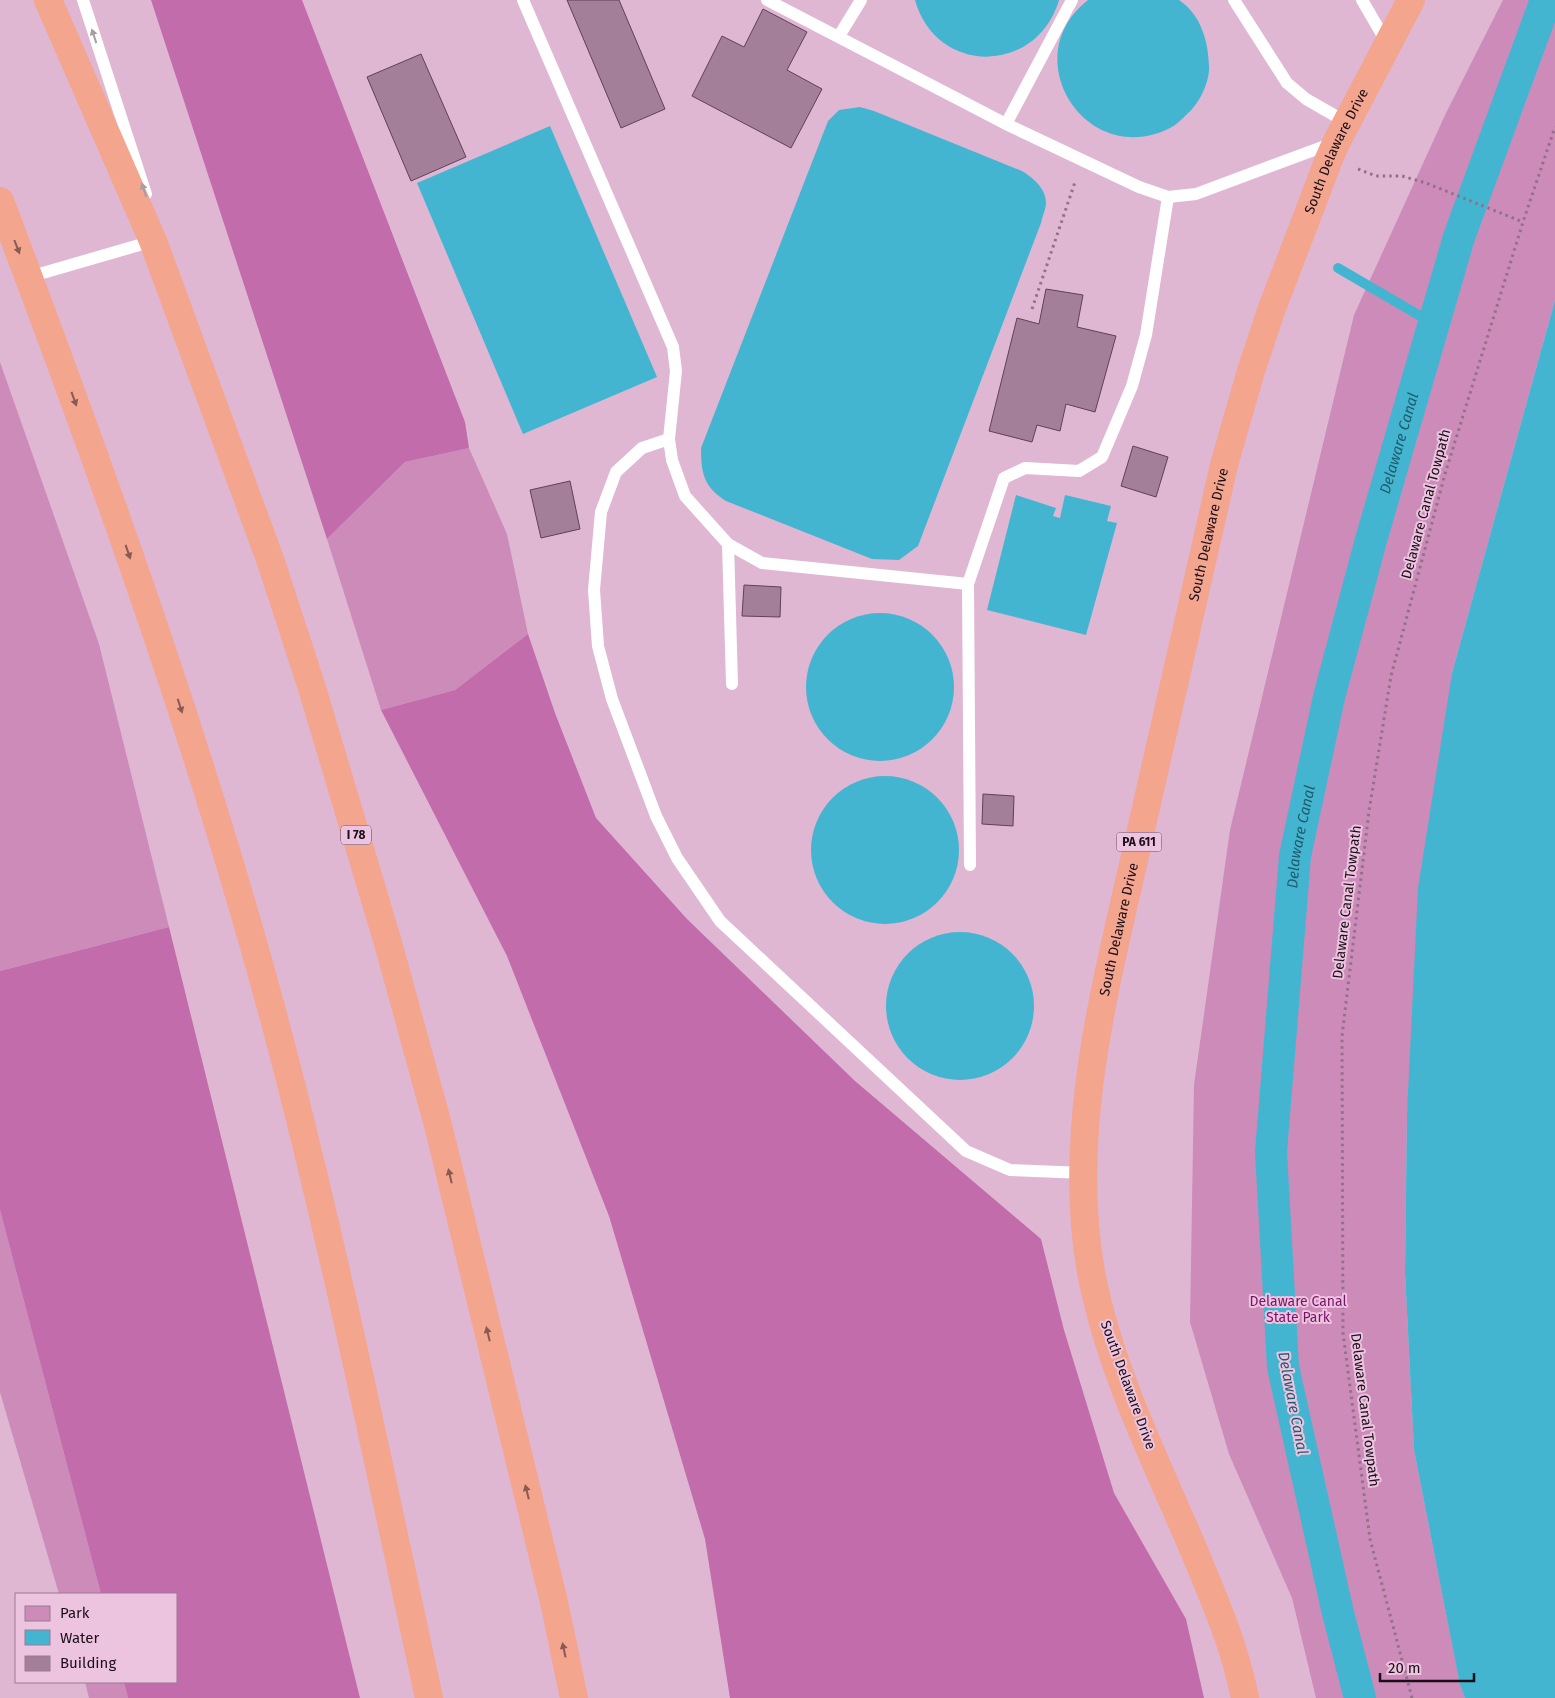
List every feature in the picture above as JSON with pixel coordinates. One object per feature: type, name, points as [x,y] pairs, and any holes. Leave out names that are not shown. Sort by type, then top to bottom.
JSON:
[{"type":"highway","name":"I 78","points":[[48,0],[153,241],[271,562],[312,688],[388,943],[438,1125],[552,1593],[574,1698]]},
{"type":"highway","name":"South Delaware Drive","points":[[1245,1698],[1231,1640],[1129,1398],[1112,1352],[1089,1259],[1085,1226],[1086,1117],[1089,1087],[1108,976],[1224,465],[1251,371],[1271,311],[1337,141],[1411,0]]},
{"type":"highway","points":[[0,201],[94,455],[148,608],[202,772],[250,936],[286,1063],[361,1378],[429,1698]]},
{"type":"lane","points":[[82,0],[219,420]]},
{"type":"lane","points":[[523,0],[672,347],[676,371],[669,439],[672,460],[685,496],[728,544],[762,563],[968,584]]},
{"type":"lane","points":[[767,0],[1006,124],[1139,186],[1168,197],[1196,194],[1337,141],[1306,99],[1287,83],[1234,0]]},
{"type":"lane","points":[[839,36],[861,0]]},
{"type":"lane","points":[[1006,124],[1072,0]]},
{"type":"lane","points":[[1362,0],[1387,44]]},
{"type":"lane","points":[[970,865],[968,584],[1004,478],[1024,468],[1079,471],[1102,457],[1132,386],[1146,335],[1168,197]]},
{"type":"lane","points":[[29,277],[153,241]]},
{"type":"lane","points":[[669,439],[642,448],[616,472],[601,512],[594,590],[598,646],[612,700],[656,816],[677,858],[720,921],[966,1152],[1010,1170],[1084,1173]]},
{"type":"lane","points":[[728,544],[732,684]]},
{"type":"path","name":"Delaware Canal Towpath","points":[[1412,1698],[1370,1539],[1343,1333],[1342,1036],[1369,811],[1391,676],[1444,474],[1523,222],[1555,127]]},
{"type":"path","points":[[1337,141],[1376,176],[1402,176],[1426,183],[1523,222]]},
{"type":"path","points":[[1032,309],[1083,160]]},
{"type":"green space","name":"Delaware Canal State Park","points":[[1503,0],[1555,0],[1555,300],[1452,673],[1407,1113],[1405,1273],[1414,1450],[1460,1684],[1465,1698],[1316,1698],[1292,1598],[1229,1454],[1190,1322],[1194,1085],[1230,830],[1354,315],[1446,113]]},
{"type":"green space","points":[[0,362],[99,644],[169,927],[0,971]]},
{"type":"green space","points":[[469,448],[507,534],[528,634],[455,690],[381,710],[327,539],[405,462]]},
{"type":"green space","points":[[0,1210],[101,1593],[59,1593],[0,1392]]},
{"type":"green space","points":[[85,1683],[124,1683],[128,1698],[89,1698]]},
{"type":"shaded area","points":[[151,0],[302,0],[465,422],[469,448],[405,462],[327,539]]},
{"type":"shaded area","points":[[528,634],[555,713],[596,818],[687,919],[855,1081],[1041,1239],[1064,1330],[1114,1493],[1186,1619],[1204,1698],[730,1698],[705,1539],[609,1216],[507,956],[381,710],[455,690]]},
{"type":"shaded area","points":[[169,927],[360,1698],[128,1698],[124,1683],[178,1683],[178,1593],[101,1593],[0,1210],[0,971]]},
{"type":"water","points":[[915,0],[1059,0],[1047,25],[1030,42],[1009,53],[987,57],[964,53],[943,43],[926,25]]},
{"type":"water","points":[[1088,0],[1179,0],[1193,13],[1205,38],[1209,66],[1208,80],[1199,100],[1190,112],[1170,128],[1140,137],[1112,134],[1088,121],[1070,101],[1060,77],[1058,50],[1067,24]]},
{"type":"water","points":[[860,107],[1022,171],[1041,188],[1046,203],[1041,223],[918,546],[899,560],[872,559],[726,501],[708,485],[702,465],[701,448],[828,121],[839,110]]},
{"type":"water","points":[[550,126],[657,377],[523,434],[417,183]]},
{"type":"water","points":[[1555,300],[1555,1698],[1465,1698],[1460,1685],[1414,1450],[1405,1273],[1407,1113],[1418,888],[1452,673]]},
{"type":"water","points":[[1016,495],[1056,508],[1053,516],[1060,518],[1065,495],[1111,506],[1107,521],[1117,523],[1086,635],[987,610]]},
{"type":"water","points":[[880,613],[908,618],[933,634],[949,659],[954,687],[949,715],[933,740],[908,756],[880,761],[852,756],[827,740],[811,715],[806,687],[811,659],[827,634],[852,618]]},
{"type":"water","points":[[885,776],[913,781],[938,797],[954,822],[959,850],[954,878],[938,903],[913,919],[885,924],[857,919],[832,903],[816,878],[811,850],[816,822],[832,797],[857,781]]},
{"type":"water","points":[[960,932],[988,937],[1001,944],[1012,954],[1022,965],[1029,978],[1034,1006],[1029,1034],[1022,1047],[1012,1058],[1001,1068],[988,1075],[960,1080],[932,1075],[919,1068],[908,1058],[898,1047],[891,1034],[886,1006],[891,978],[898,965],[908,954],[919,944],[932,937]]},
{"type":"building","points":[[567,0],[619,0],[665,109],[621,128]]},
{"type":"building","points":[[763,9],[807,32],[787,70],[822,89],[791,148],[692,96],[722,36],[744,47]]},
{"type":"building","points":[[421,54],[466,157],[411,181],[367,77]]},
{"type":"building","points":[[1046,289],[1083,295],[1077,327],[1116,336],[1095,412],[1066,404],[1060,431],[1037,425],[1032,442],[989,431],[1017,318],[1039,324]]},
{"type":"building","points":[[1133,446],[1168,457],[1156,497],[1121,486]]},
{"type":"building","points":[[570,481],[580,529],[541,538],[530,490]]},
{"type":"building","points":[[744,585],[781,587],[780,617],[742,616]]},
{"type":"building","points":[[983,794],[1014,796],[1013,826],[982,824]]},
{"type":"waterway","name":"Delaware Canal","points":[[1360,1698],[1337,1609],[1283,1367],[1271,1152],[1295,856],[1329,697],[1371,540],[1459,237],[1546,0]]},
{"type":"waterway","points":[[1338,268],[1434,324]]}]
